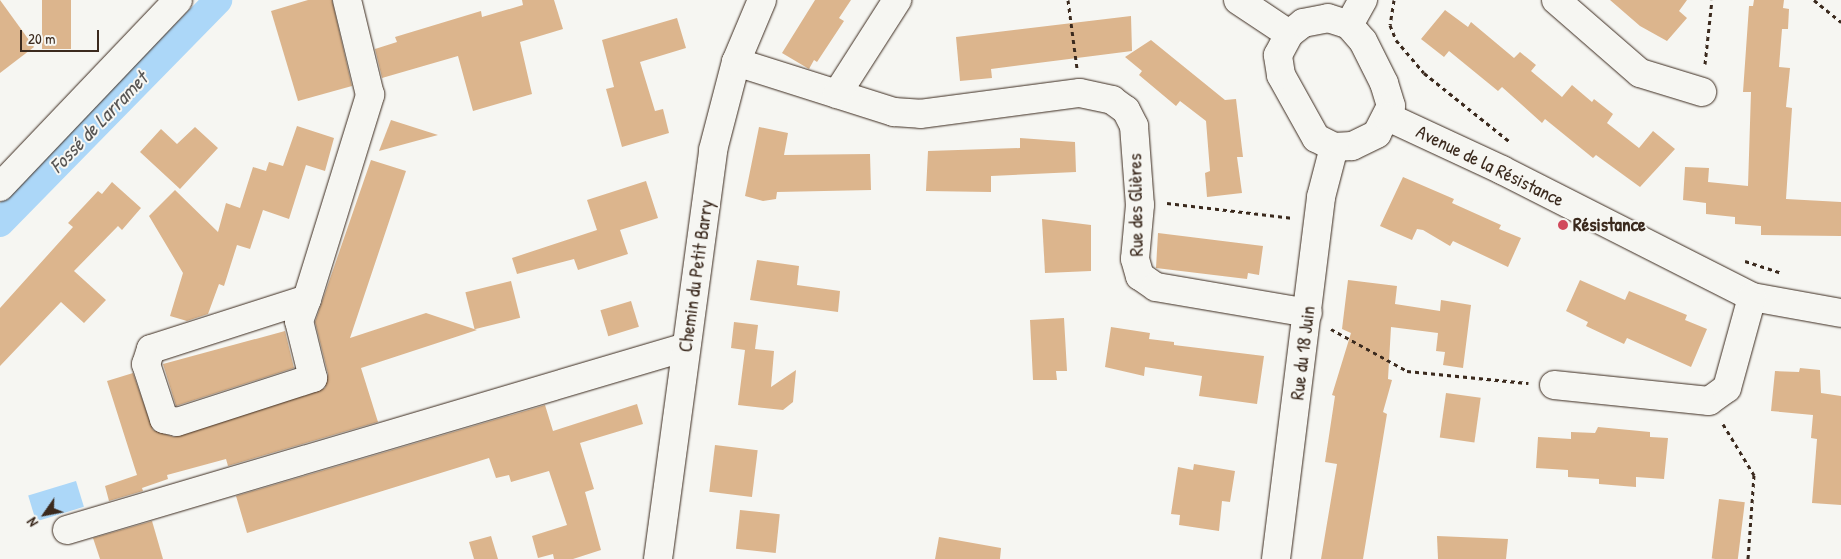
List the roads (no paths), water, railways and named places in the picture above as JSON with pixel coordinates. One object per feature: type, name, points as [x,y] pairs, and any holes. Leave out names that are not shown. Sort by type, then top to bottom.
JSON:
[{"type":"street","points":[[0,187],[178,0]]},
{"type":"street","points":[[307,299],[151,349],[146,364],[164,419],[177,422],[314,378],[299,321],[307,299],[370,95],[347,0]]},
{"type":"street","name":"Chemin du Petit Barry","points":[[658,559],[713,150],[736,62],[762,0]]},
{"type":"street","points":[[837,94],[897,0]]},
{"type":"street","points":[[1238,0],[1289,34]]},
{"type":"street","points":[[1349,25],[1363,0]]},
{"type":"street","points":[[1556,0],[1640,73],[1702,92]]},
{"type":"street","points":[[1328,18],[1349,25],[1363,41],[1384,83],[1391,106],[1388,117],[1377,134],[1352,146],[1334,147],[1316,138],[1307,126],[1281,75],[1278,55],[1289,34],[1303,23],[1328,18]]},
{"type":"street","name":"Rue des Glières","points":[[736,62],[894,112],[920,114],[1080,93],[1112,100],[1126,110],[1134,126],[1140,205],[1135,259],[1140,276],[1156,287],[1308,313]]},
{"type":"street","name":"Avenue de la Résistance","points":[[1388,117],[1502,170],[1752,297],[1841,313]]},
{"type":"street","name":"Rue du 18 Juin","points":[[1276,559],[1321,197],[1334,147]]},
{"type":"street","points":[[1554,385],[1709,401],[1727,388],[1752,297]]},
{"type":"street","points":[[67,530],[686,347]]},
{"type":"water","points":[[76,481],[84,507],[36,521],[28,496]]},
{"type":"waterway","name":"Fossé de Larramet","points":[[0,223],[218,0]]},
{"type":"place","name":"Résistance","points":[[1563,225]]}]
